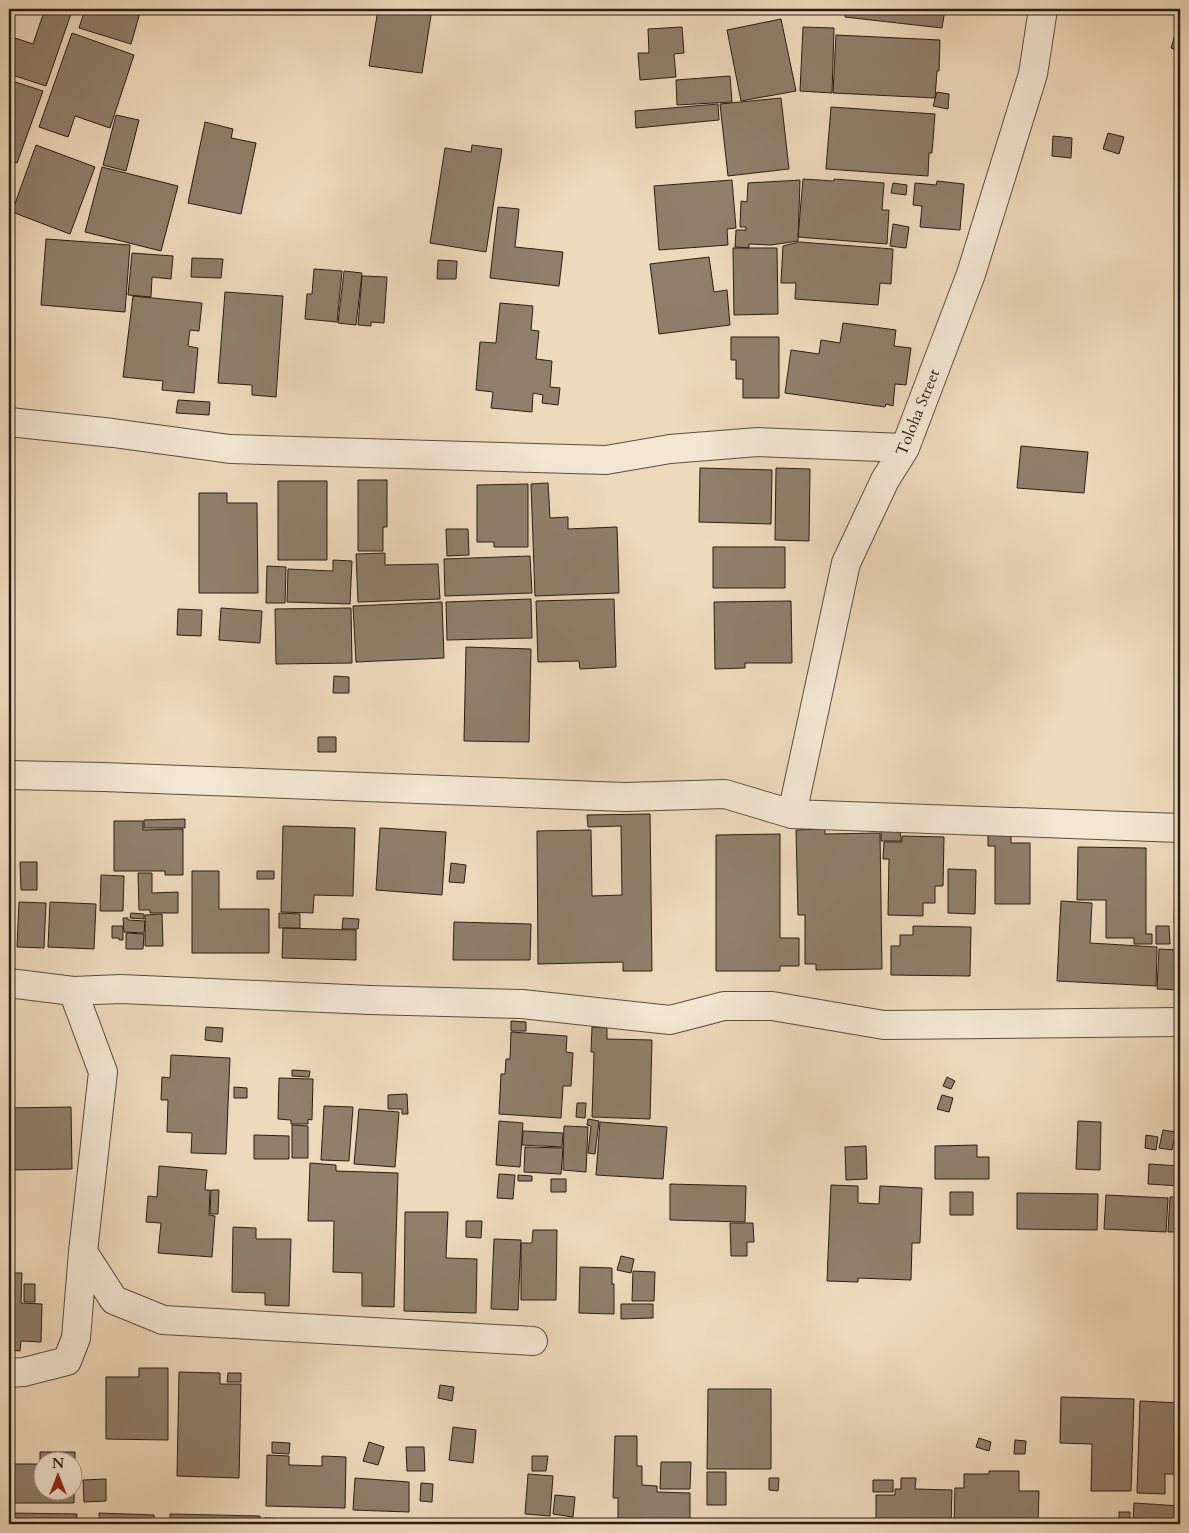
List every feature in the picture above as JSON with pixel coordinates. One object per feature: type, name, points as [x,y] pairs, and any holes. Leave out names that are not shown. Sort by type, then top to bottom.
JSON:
[{"type":"street","name":"Toloha Street","points":[[792,814],[846,563],[886,480],[905,448],[974,265],[1033,74],[1043,9]]},
{"type":"street","points":[[9,422],[113,433],[230,450],[606,460],[670,450],[758,442],[905,448]]},
{"type":"street","points":[[9,775],[624,797],[725,794],[792,814],[1180,828]]},
{"type":"street","points":[[9,983],[73,991],[121,989],[370,1000],[522,1004],[670,1020],[724,1006],[772,1006],[884,1025],[1180,1022]]},
{"type":"street","points":[[9,1373],[24,1372],[67,1361],[76,1338],[83,1252],[103,1072],[73,991]]},
{"type":"street","points":[[83,1252],[114,1300],[163,1320],[534,1341]]},
{"type":"building","points":[[45,9],[72,11],[46,86],[9,74],[9,46],[12,37],[33,44]]},
{"type":"building","points":[[85,9],[141,9],[131,44],[79,28]]},
{"type":"building","points":[[378,9],[432,9],[422,73],[369,66]]},
{"type":"building","points":[[846,9],[945,9],[942,28],[845,17]]},
{"type":"building","points":[[781,19],[796,91],[741,101],[727,30]]},
{"type":"building","points":[[1180,23],[1180,51],[1171,48]]},
{"type":"building","points":[[682,27],[684,53],[674,54],[676,77],[640,80],[638,53],[649,53],[648,29]]},
{"type":"building","points":[[803,27],[834,28],[832,93],[800,91]]},
{"type":"building","points":[[72,33],[134,55],[110,128],[75,116],[68,137],[39,127]]},
{"type":"building","points":[[836,35],[940,40],[939,71],[937,71],[935,98],[833,93]]},
{"type":"building","points":[[730,76],[732,102],[677,105],[676,80]]},
{"type":"building","points":[[9,80],[43,91],[17,163],[9,160]]},
{"type":"building","points":[[937,92],[949,94],[948,109],[933,106]]},
{"type":"building","points":[[781,98],[789,169],[728,176],[720,104]]},
{"type":"building","points":[[718,104],[719,120],[636,128],[635,111]]},
{"type":"building","points":[[831,107],[935,114],[932,153],[929,153],[928,176],[826,169]]},
{"type":"building","points":[[116,115],[139,120],[126,171],[103,165]]},
{"type":"building","points":[[205,122],[233,129],[231,138],[256,143],[241,214],[188,203]]},
{"type":"building","points":[[1108,133],[1124,137],[1119,154],[1103,149]]},
{"type":"building","points":[[1053,136],[1072,138],[1071,158],[1052,156]]},
{"type":"building","points":[[36,145],[95,167],[70,234],[12,212]]},
{"type":"building","points":[[472,145],[502,149],[486,252],[430,243],[445,148],[471,152]]},
{"type":"building","points":[[102,167],[178,186],[161,251],[85,232]]},
{"type":"building","points":[[803,179],[834,181],[834,179],[884,183],[882,210],[889,210],[887,244],[798,237]]},
{"type":"building","points":[[732,180],[736,228],[727,229],[728,245],[659,250],[654,186]]},
{"type":"building","points":[[800,180],[798,241],[771,245],[749,244],[749,248],[735,247],[736,230],[746,230],[746,227],[740,227],[741,201],[747,202],[748,183]]},
{"type":"building","points":[[937,181],[964,184],[960,230],[920,227],[922,206],[913,205],[915,183],[936,185]]},
{"type":"building","points":[[893,183],[907,185],[906,195],[891,193]]},
{"type":"building","points":[[498,207],[519,209],[515,247],[563,252],[559,286],[490,278]]},
{"type":"building","points":[[893,224],[909,227],[906,248],[890,246]]},
{"type":"building","points":[[46,239],[130,245],[125,312],[41,305]]},
{"type":"building","points":[[799,242],[893,249],[891,284],[880,283],[878,305],[795,299],[796,283],[781,283],[783,246]]},
{"type":"building","points":[[733,248],[777,248],[778,314],[734,315]]},
{"type":"building","points":[[132,253],[173,256],[171,279],[152,277],[151,297],[128,295]]},
{"type":"building","points":[[709,257],[714,292],[727,290],[730,325],[659,334],[650,264]]},
{"type":"building","points":[[192,258],[223,259],[221,278],[191,277]]},
{"type":"building","points":[[438,260],[457,261],[456,279],[437,279]]},
{"type":"building","points":[[314,269],[342,271],[337,322],[305,319],[307,294],[312,294]]},
{"type":"building","points":[[344,271],[362,273],[356,325],[338,323]]},
{"type":"building","points":[[362,276],[387,277],[384,323],[371,322],[371,326],[358,325]]},
{"type":"building","points":[[225,292],[283,296],[276,397],[252,395],[252,385],[218,383]]},
{"type":"building","points":[[133,296],[202,303],[199,331],[190,330],[188,346],[198,348],[194,393],[162,390],[163,381],[123,377]]},
{"type":"building","points":[[500,303],[533,306],[531,330],[539,331],[536,359],[552,361],[550,387],[560,388],[558,405],[542,403],[543,395],[533,393],[532,412],[491,408],[493,392],[476,390],[480,342],[496,343]]},
{"type":"building","points":[[843,323],[896,330],[894,346],[911,348],[906,385],[895,384],[893,406],[886,404],[885,407],[785,393],[791,350],[819,354],[821,340],[840,343]]},
{"type":"building","points":[[731,337],[779,337],[779,398],[743,398],[743,379],[736,379],[736,360],[731,360]]},
{"type":"building","points":[[178,400],[210,402],[209,415],[176,413]]},
{"type":"building","points":[[1021,446],[1088,452],[1084,493],[1017,488]]},
{"type":"building","points":[[700,468],[772,470],[771,524],[699,522]]},
{"type":"building","points":[[776,468],[810,469],[809,541],[775,540]]},
{"type":"building","points":[[358,480],[387,480],[387,527],[383,527],[383,551],[358,551]]},
{"type":"building","points":[[278,481],[327,481],[327,560],[278,560]]},
{"type":"building","points":[[548,483],[550,518],[568,517],[568,529],[617,527],[619,593],[535,596],[531,484]]},
{"type":"building","points":[[528,484],[528,547],[494,547],[494,542],[477,542],[477,485]]},
{"type":"building","points":[[199,493],[227,493],[227,503],[257,503],[258,593],[199,593]]},
{"type":"building","points":[[446,529],[468,529],[469,555],[447,556]]},
{"type":"building","points":[[713,547],[785,547],[785,588],[713,588]]},
{"type":"building","points":[[385,553],[385,565],[438,564],[440,599],[358,602],[356,554]]},
{"type":"building","points":[[530,556],[532,593],[445,596],[444,559]]},
{"type":"building","points":[[333,560],[352,561],[350,604],[287,602],[288,569],[333,571]]},
{"type":"building","points":[[267,566],[286,567],[285,603],[266,603]]},
{"type":"building","points":[[531,599],[532,638],[447,640],[446,602]]},
{"type":"building","points":[[614,599],[616,667],[580,669],[579,661],[538,662],[536,601]]},
{"type":"building","points":[[791,601],[792,663],[745,663],[745,668],[715,669],[714,602]]},
{"type":"building","points":[[442,602],[444,658],[356,662],[353,606]]},
{"type":"building","points":[[221,608],[262,611],[260,643],[219,640]]},
{"type":"building","points":[[351,608],[352,663],[276,664],[275,609]]},
{"type":"building","points":[[178,609],[202,610],[201,636],[177,635]]},
{"type":"building","points":[[466,647],[531,649],[529,742],[464,741]]},
{"type":"building","points":[[334,676],[349,677],[349,693],[333,693]]},
{"type":"building","points":[[318,737],[336,737],[336,752],[318,752]]},
{"type":"building","points":[[650,814],[652,971],[623,971],[623,962],[538,964],[537,831],[591,830],[592,896],[622,895],[621,826],[588,827],[587,815]]},
{"type":"building","points":[[185,819],[185,828],[144,828],[144,820]]},
{"type":"building","points":[[114,821],[143,821],[143,830],[183,829],[183,875],[165,875],[165,871],[114,871]]},
{"type":"building","points":[[900,825],[901,841],[881,841],[881,826]]},
{"type":"building","points":[[283,826],[355,828],[353,896],[314,895],[313,913],[281,912]]},
{"type":"building","points":[[380,828],[446,832],[442,895],[376,890]]},
{"type":"building","points":[[988,828],[1011,828],[1011,843],[1030,843],[1030,904],[995,904],[995,846],[988,846]]},
{"type":"building","points":[[825,829],[825,834],[880,833],[882,969],[816,970],[816,964],[805,964],[805,915],[798,915],[796,830]]},
{"type":"building","points":[[780,834],[780,938],[799,938],[799,966],[780,966],[780,971],[716,971],[716,835]]},
{"type":"building","points":[[902,836],[944,837],[943,886],[935,886],[935,903],[923,903],[923,916],[888,915],[889,859],[883,859],[884,842],[902,842]]},
{"type":"building","points":[[1078,847],[1146,848],[1146,934],[1152,934],[1152,944],[1134,944],[1134,938],[1106,938],[1106,900],[1077,900]]},
{"type":"building","points":[[1176,850],[1180,850],[1180,923],[1174,923]]},
{"type":"building","points":[[20,862],[37,862],[37,890],[21,890]]},
{"type":"building","points":[[451,863],[466,865],[464,883],[449,882]]},
{"type":"building","points":[[948,869],[976,870],[975,914],[948,913]]},
{"type":"building","points":[[192,871],[219,871],[219,909],[269,909],[269,953],[192,953]]},
{"type":"building","points":[[257,871],[274,871],[274,879],[257,879]]},
{"type":"building","points":[[138,873],[152,873],[152,893],[178,892],[178,913],[150,913],[150,910],[139,910]]},
{"type":"building","points":[[101,875],[124,876],[123,911],[100,911]]},
{"type":"building","points":[[1061,901],[1092,903],[1090,943],[1157,947],[1156,986],[1057,981]]},
{"type":"building","points":[[19,902],[46,903],[44,948],[17,947]]},
{"type":"building","points":[[50,902],[96,904],[94,949],[48,947]]},
{"type":"building","points":[[131,913],[144,914],[144,919],[130,918]]},
{"type":"building","points":[[279,913],[300,914],[300,928],[279,928]]},
{"type":"building","points":[[162,914],[163,946],[145,946],[145,915]]},
{"type":"building","points":[[123,918],[145,921],[144,933],[124,932]]},
{"type":"building","points":[[343,918],[359,919],[358,929],[342,929]]},
{"type":"building","points":[[454,922],[531,924],[530,960],[453,960]]},
{"type":"building","points":[[112,926],[123,926],[123,940],[112,938]]},
{"type":"building","points":[[913,926],[971,927],[970,976],[891,975],[891,946],[900,946],[900,935],[913,935]]},
{"type":"building","points":[[1156,926],[1169,926],[1170,944],[1156,944]]},
{"type":"building","points":[[283,928],[356,930],[356,960],[282,958]]},
{"type":"building","points":[[126,933],[144,934],[143,949],[126,949]]},
{"type":"building","points":[[1159,949],[1180,950],[1180,990],[1157,989]]},
{"type":"building","points":[[511,1021],[526,1022],[526,1031],[511,1031]]},
{"type":"building","points":[[206,1027],[223,1028],[222,1042],[205,1040]]},
{"type":"building","points":[[592,1027],[607,1028],[607,1039],[652,1040],[650,1119],[592,1117],[594,1052],[591,1052]]},
{"type":"building","points":[[511,1032],[567,1036],[566,1052],[573,1053],[571,1086],[563,1086],[561,1118],[499,1114],[501,1074],[505,1074],[506,1059],[510,1059]]},
{"type":"building","points":[[171,1055],[230,1058],[226,1154],[191,1153],[192,1133],[167,1132],[168,1100],[161,1100],[162,1077],[170,1078]]},
{"type":"building","points":[[292,1070],[310,1071],[309,1077],[292,1076]]},
{"type":"building","points":[[947,1077],[955,1081],[951,1089],[943,1086]]},
{"type":"building","points":[[279,1078],[313,1079],[312,1120],[308,1119],[308,1124],[291,1124],[291,1120],[278,1119]]},
{"type":"building","points":[[234,1087],[247,1088],[247,1098],[234,1098]]},
{"type":"building","points":[[407,1094],[408,1114],[402,1114],[402,1109],[388,1109],[388,1095]]},
{"type":"building","points":[[942,1095],[953,1098],[949,1112],[937,1109]]},
{"type":"building","points":[[577,1103],[586,1103],[585,1118],[576,1117]]},
{"type":"building","points":[[324,1106],[353,1107],[349,1161],[321,1160]]},
{"type":"building","points":[[71,1107],[72,1169],[9,1170],[9,1108]]},
{"type":"building","points":[[359,1109],[399,1112],[395,1167],[354,1164]]},
{"type":"building","points":[[588,1119],[599,1121],[595,1154],[588,1153],[591,1126],[587,1125]]},
{"type":"building","points":[[499,1121],[523,1123],[520,1167],[496,1165]]},
{"type":"building","points":[[1078,1121],[1101,1122],[1100,1170],[1076,1169]]},
{"type":"building","points":[[600,1122],[667,1127],[663,1179],[596,1175]]},
{"type":"building","points":[[292,1125],[308,1126],[308,1158],[292,1158]]},
{"type":"building","points":[[564,1126],[588,1127],[586,1172],[563,1170]]},
{"type":"building","points":[[1163,1130],[1176,1132],[1172,1150],[1159,1148]]},
{"type":"building","points":[[523,1131],[563,1133],[562,1147],[522,1145]]},
{"type":"building","points":[[254,1135],[289,1136],[289,1159],[254,1159]]},
{"type":"building","points":[[1146,1135],[1158,1137],[1156,1150],[1145,1148]]},
{"type":"building","points":[[977,1145],[977,1157],[989,1157],[989,1179],[935,1179],[935,1146]]},
{"type":"building","points":[[866,1146],[867,1179],[846,1180],[845,1147]]},
{"type":"building","points":[[525,1147],[563,1148],[561,1174],[524,1172]]},
{"type":"building","points":[[310,1163],[336,1165],[336,1171],[398,1173],[394,1307],[362,1306],[362,1273],[333,1272],[334,1221],[308,1221]]},
{"type":"building","points":[[1149,1164],[1180,1166],[1180,1186],[1148,1184]]},
{"type":"building","points":[[159,1166],[207,1170],[205,1190],[210,1190],[209,1215],[215,1216],[212,1257],[158,1253],[161,1223],[146,1222],[148,1196],[157,1197]]},
{"type":"building","points":[[499,1174],[515,1175],[513,1199],[497,1198]]},
{"type":"building","points":[[518,1175],[532,1176],[532,1181],[518,1181]]},
{"type":"building","points":[[551,1179],[566,1179],[566,1192],[551,1192]]},
{"type":"building","points":[[670,1184],[746,1186],[745,1222],[670,1220]]},
{"type":"building","points":[[831,1185],[858,1186],[858,1203],[879,1204],[880,1186],[922,1188],[920,1243],[912,1243],[911,1280],[858,1278],[858,1282],[827,1281]]},
{"type":"building","points":[[211,1190],[219,1190],[218,1214],[210,1214]]},
{"type":"building","points":[[950,1192],[973,1192],[973,1215],[950,1215]]},
{"type":"building","points":[[1017,1193],[1098,1194],[1097,1230],[1017,1229]]},
{"type":"building","points":[[1106,1195],[1168,1198],[1166,1232],[1104,1229]]},
{"type":"building","points":[[1170,1197],[1180,1197],[1180,1232],[1168,1232]]},
{"type":"building","points":[[405,1212],[448,1212],[446,1258],[477,1259],[476,1313],[404,1311]]},
{"type":"building","points":[[466,1221],[482,1221],[481,1238],[466,1237]]},
{"type":"building","points":[[730,1223],[753,1223],[754,1242],[747,1242],[747,1256],[731,1256]]},
{"type":"building","points":[[233,1227],[256,1228],[256,1239],[291,1239],[289,1306],[265,1305],[265,1293],[232,1292]]},
{"type":"building","points":[[533,1230],[557,1230],[556,1300],[521,1300],[521,1243],[532,1243]]},
{"type":"building","points":[[494,1239],[521,1240],[518,1310],[491,1309]]},
{"type":"building","points":[[621,1256],[634,1259],[631,1273],[617,1270]]},
{"type":"building","points":[[580,1267],[612,1268],[614,1314],[579,1313]]},
{"type":"building","points":[[633,1271],[655,1272],[654,1301],[632,1301]]},
{"type":"building","points":[[9,1273],[22,1273],[21,1303],[42,1304],[41,1342],[21,1341],[20,1351],[9,1350]]},
{"type":"building","points":[[24,1284],[35,1284],[35,1302],[24,1302]]},
{"type":"building","points":[[621,1304],[653,1304],[653,1318],[621,1319]]},
{"type":"building","points":[[139,1368],[168,1368],[168,1440],[106,1439],[106,1377],[139,1377]]},
{"type":"building","points":[[179,1372],[220,1373],[220,1384],[241,1384],[239,1478],[177,1476]]},
{"type":"building","points":[[228,1373],[241,1373],[241,1382],[227,1382]]},
{"type":"building","points":[[440,1385],[454,1387],[452,1401],[438,1398]]},
{"type":"building","points":[[708,1389],[771,1389],[771,1469],[707,1469]]},
{"type":"building","points":[[1061,1397],[1134,1399],[1131,1491],[1091,1491],[1092,1444],[1060,1443]]},
{"type":"building","points":[[1140,1401],[1180,1403],[1180,1474],[1165,1474],[1165,1494],[1137,1493]]},
{"type":"building","points":[[453,1427],[476,1430],[473,1463],[449,1460]]},
{"type":"building","points":[[615,1436],[637,1436],[637,1466],[642,1466],[642,1485],[657,1486],[657,1492],[690,1493],[690,1524],[618,1522],[618,1498],[613,1498]]},
{"type":"building","points":[[979,1438],[991,1442],[989,1451],[976,1447]]},
{"type":"building","points":[[1015,1440],[1026,1441],[1025,1454],[1014,1454]]},
{"type":"building","points":[[272,1442],[290,1443],[289,1454],[272,1453]]},
{"type":"building","points":[[369,1442],[384,1447],[378,1465],[363,1461]]},
{"type":"building","points":[[406,1447],[424,1447],[425,1471],[407,1471]]},
{"type":"building","points":[[267,1455],[289,1456],[289,1465],[322,1466],[322,1456],[346,1457],[345,1508],[266,1506]]},
{"type":"building","points":[[532,1456],[548,1456],[546,1471],[532,1471]]},
{"type":"building","points":[[661,1462],[691,1462],[690,1489],[660,1489]]},
{"type":"building","points":[[9,1464],[32,1464],[32,1500],[74,1500],[74,1503],[9,1503]]},
{"type":"building","points":[[989,1471],[1019,1471],[1019,1491],[1039,1491],[1038,1524],[954,1524],[955,1488],[964,1488],[964,1474],[989,1474]]},
{"type":"building","points":[[707,1472],[726,1472],[726,1505],[707,1505]]},
{"type":"building","points":[[528,1474],[553,1476],[550,1516],[525,1514]]},
{"type":"building","points":[[355,1478],[409,1482],[409,1512],[353,1510]]},
{"type":"building","points":[[769,1478],[779,1478],[778,1491],[769,1490]]},
{"type":"building","points":[[901,1478],[916,1478],[915,1489],[952,1490],[951,1524],[876,1524],[876,1495],[895,1495],[895,1489],[901,1489]]},
{"type":"building","points":[[106,1479],[106,1501],[84,1502],[83,1480]]},
{"type":"building","points":[[873,1480],[893,1480],[893,1492],[873,1492]]},
{"type":"building","points":[[421,1483],[433,1484],[432,1502],[420,1501]]},
{"type":"building","points":[[555,1495],[575,1497],[573,1517],[553,1514]]},
{"type":"building","points":[[1134,1503],[1180,1506],[1180,1524],[1133,1524]]},
{"type":"building","points":[[1119,1512],[1130,1512],[1130,1524],[1119,1524]]},
{"type":"building","points":[[9,1513],[77,1514],[76,1524],[9,1524]]},
{"type":"building","points":[[99,1513],[154,1515],[154,1524],[99,1524]]},
{"type":"building","points":[[170,1514],[260,1516],[259,1524],[170,1524]]},
{"type":"building","points":[[265,1518],[340,1521],[340,1524],[265,1524]]}]
